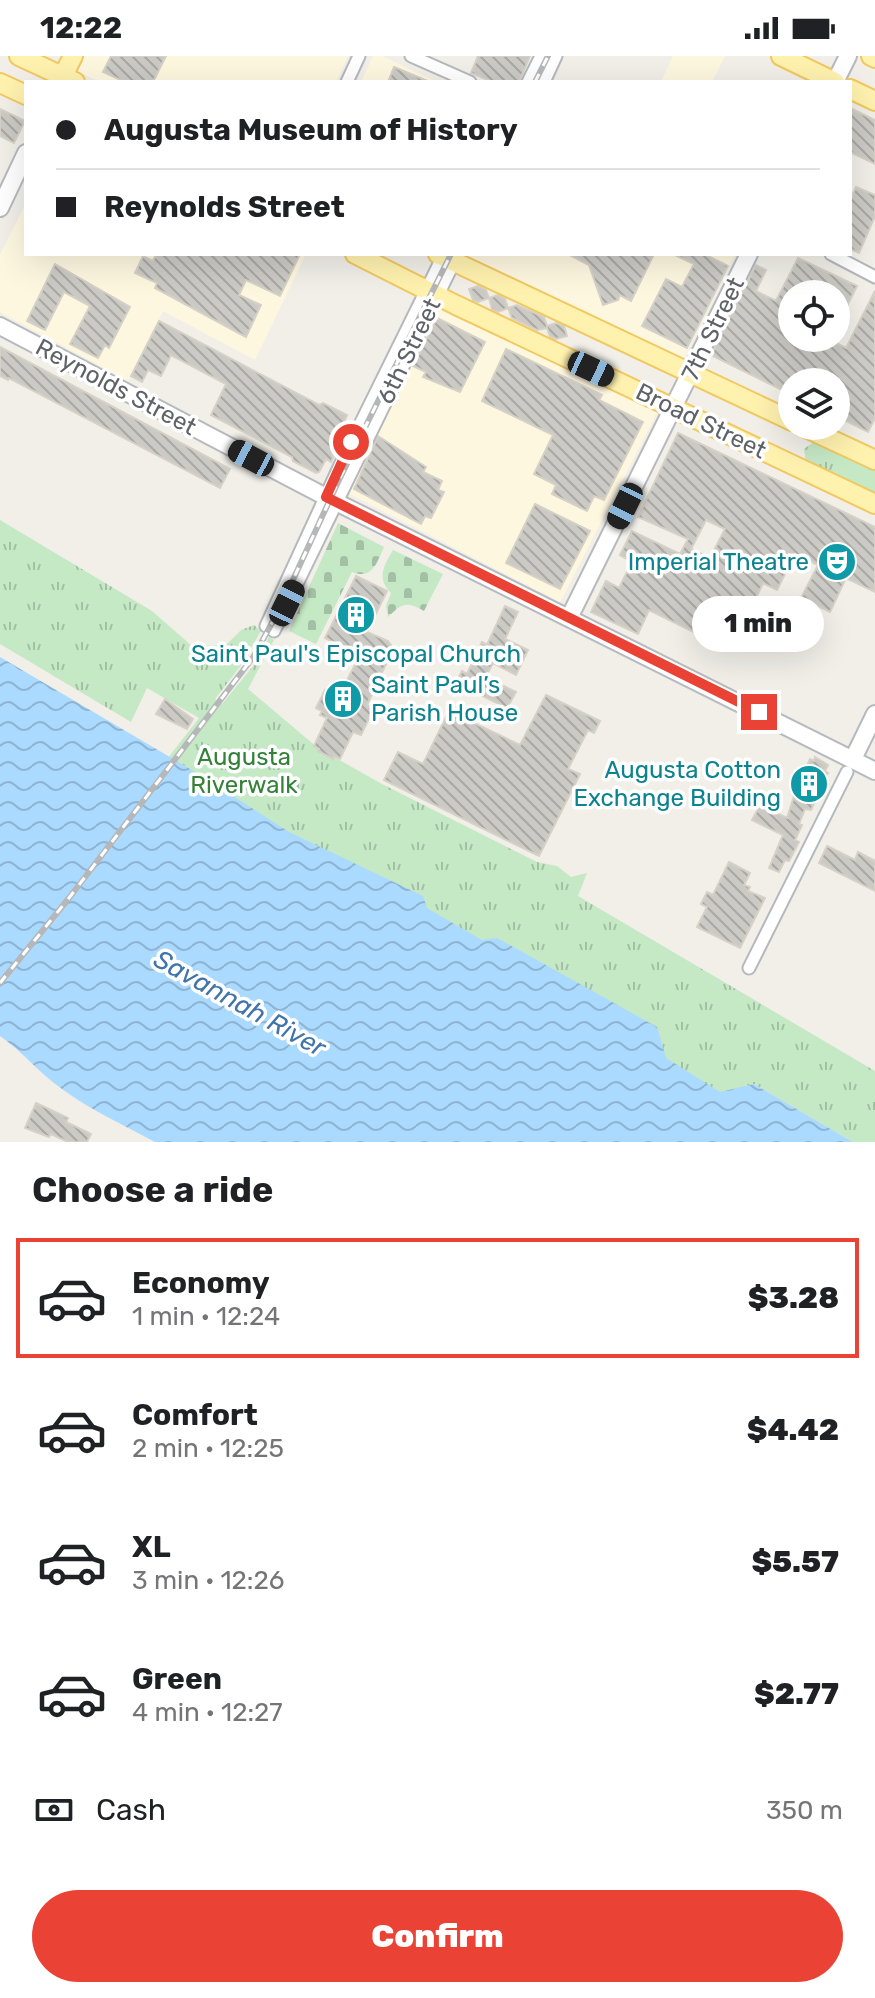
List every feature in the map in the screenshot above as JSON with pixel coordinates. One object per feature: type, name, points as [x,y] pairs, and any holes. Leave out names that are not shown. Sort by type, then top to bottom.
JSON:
[{"type":"main road","points":[[19,56],[66,80],[73,56]]},
{"type":"main road","points":[[781,56],[831,80]]},
{"type":"main road","points":[[836,80],[848,56]]},
{"type":"main road","points":[[0,83],[24,94]]},
{"type":"main road","points":[[852,90],[875,101]]},
{"type":"main road","points":[[0,208],[24,157]]},
{"type":"main road","name":"Broad Street","points":[[359,256],[875,504]]},
{"type":"main road","name":"Broad Street","points":[[448,256],[778,414]]},
{"type":"main road","name":"7th Street","points":[[569,618],[748,256]]},
{"type":"main road","name":"Reynolds Street","points":[[0,326],[850,766],[875,771]]},
{"type":"main road","name":"Broad Street","points":[[832,440],[875,460]]},
{"type":"main road","points":[[850,766],[875,714]]},
{"type":"street","points":[[348,80],[359,56]]},
{"type":"street","points":[[411,56],[465,80]]},
{"type":"street","points":[[529,80],[541,56]]},
{"type":"street","points":[[545,80],[556,56]]},
{"type":"street","name":"6th Street","points":[[270,628],[448,256]]},
{"type":"street","points":[[835,256],[875,277]]},
{"type":"street","points":[[749,968],[850,766]]},
{"type":"shaded area","points":[[84,56],[348,56],[337,80],[96,80],[76,71]]},
{"type":"shaded area","points":[[373,56],[382,56],[433,80],[362,80]]},
{"type":"shaded area","points":[[673,56],[725,56],[713,80],[662,80]]},
{"type":"shaded area","points":[[24,207],[24,256],[305,256],[255,360],[163,311],[128,381],[0,312],[0,255]]},
{"type":"shaded area","points":[[466,256],[734,256],[683,360],[464,260]]},
{"type":"shaded area","points":[[436,308],[658,411],[560,602],[348,493]]},
{"type":"green space","points":[[815,441],[875,467],[875,498],[806,463],[804,449]]},
{"type":"green space","name":"Augusta Riverwalk","points":[[0,520],[152,611],[192,646],[226,645],[241,630],[254,625],[261,631],[239,668],[215,699],[222,704],[254,665],[269,637],[274,640],[248,689],[318,748],[537,862],[557,866],[571,877],[587,873],[578,896],[875,1071],[875,1142],[853,1142],[754,1084],[727,1111],[143,790],[199,718],[147,688],[131,722],[0,644]]},
{"type":"green space","points":[[338,523],[384,547],[369,572],[352,572],[316,644],[289,631]]},
{"type":"green space","points":[[393,550],[443,574],[424,611],[405,605],[388,617],[386,606],[391,593],[386,588],[383,572]]},
{"type":"water","name":"Savannah River","points":[[0,657],[197,773],[289,832],[423,896],[427,908],[482,940],[497,938],[657,1027],[666,1058],[720,1092],[754,1084],[853,1142],[155,1142],[96,1111],[54,1083],[0,1036]]},
{"type":"building","points":[[111,56],[166,56],[154,80],[121,80],[103,72]]},
{"type":"building","points":[[478,56],[530,56],[520,80],[488,80],[471,73]]},
{"type":"building","points":[[394,67],[425,80],[389,80]]},
{"type":"building","points":[[0,109],[24,121],[14,143],[0,136]]},
{"type":"building","points":[[852,109],[875,120],[875,164],[852,153]]},
{"type":"building","points":[[856,187],[875,195],[875,216],[859,253],[852,250],[852,196]]},
{"type":"building","points":[[143,256],[153,261],[155,256],[299,256],[280,296],[246,280],[239,295],[261,305],[246,337],[155,288],[157,283],[135,273]]},
{"type":"building","points":[[572,256],[653,256],[631,301],[620,295],[618,300],[603,305],[589,265]]},
{"type":"building","points":[[677,256],[708,256],[728,266],[687,348],[642,326],[666,279],[682,287],[694,264]]},
{"type":"building","points":[[798,258],[844,280],[787,280]]},
{"type":"building","points":[[55,264],[130,307],[109,348],[105,345],[98,358],[70,344],[90,306],[64,292],[45,330],[27,321]]},
{"type":"building","points":[[756,265],[766,270],[756,291],[776,301],[778,297],[778,352],[850,352],[850,340],[875,291],[875,418],[868,432],[850,423],[850,368],[778,368],[778,388],[711,355]]},
{"type":"building","points":[[850,283],[857,286],[850,300]]},
{"type":"building","points":[[478,286],[486,290],[489,298],[478,302],[473,300],[469,289]]},
{"type":"building","points":[[498,295],[505,299],[508,308],[498,312],[492,309],[489,298]]},
{"type":"building","points":[[517,305],[544,317],[547,326],[556,323],[564,326],[567,336],[550,337],[547,328],[537,330],[512,318],[508,308]]},
{"type":"building","points":[[437,318],[485,342],[460,392],[423,377],[426,372],[413,366]]},
{"type":"building","points":[[159,321],[319,405],[323,403],[347,415],[340,432],[345,434],[331,462],[326,459],[316,473],[293,461],[292,457],[211,415],[226,384],[171,355],[161,376],[148,370],[142,382],[131,376]]},
{"type":"building","points":[[0,347],[230,469],[220,488],[0,376]]},
{"type":"building","points":[[506,349],[602,395],[599,400],[643,422],[604,500],[594,496],[587,511],[552,494],[556,485],[534,474],[553,435],[482,401]]},
{"type":"building","points":[[678,433],[875,527],[875,592],[846,578],[830,612],[801,598],[818,565],[795,554],[777,590],[763,583],[755,600],[785,614],[780,624],[746,608],[726,648],[649,610],[638,634],[591,612],[606,581],[619,588],[632,562],[620,555],[632,531],[680,554],[688,539],[638,517]],"holes":[[[706,520],[725,529],[710,558],[691,549]]]},
{"type":"building","points":[[378,436],[426,467],[423,472],[442,481],[438,490],[444,492],[431,518],[425,516],[421,524],[354,489]]},
{"type":"building","points":[[535,504],[590,531],[560,589],[506,563]]},
{"type":"building","points":[[356,576],[387,591],[367,632],[388,641],[391,645],[388,651],[391,653],[367,705],[374,708],[361,735],[353,732],[340,759],[334,756],[333,759],[314,746],[327,718],[320,715],[322,711],[316,708],[325,690],[337,691],[341,685],[344,686],[356,663],[329,650],[333,642],[325,638]]},
{"type":"building","points":[[505,606],[518,612],[505,639],[528,650],[516,675],[493,663],[483,682],[501,691],[504,686],[516,692],[507,708],[456,683],[462,671],[467,674],[482,642],[487,645]]},
{"type":"building","points":[[546,695],[600,721],[594,733],[588,730],[568,769],[580,774],[539,856],[384,780],[398,752],[423,764],[449,711],[520,745]]},
{"type":"building","points":[[165,699],[193,719],[187,729],[156,714]]},
{"type":"building","points":[[815,757],[828,765],[825,771],[828,773],[813,797],[816,799],[811,810],[805,809],[795,840],[799,842],[779,872],[769,868],[783,835],[752,820],[760,805],[787,818],[797,787],[810,759],[814,761]]},
{"type":"building","points":[[827,846],[855,860],[858,852],[875,861],[875,891],[819,863]]},
{"type":"building","points":[[729,862],[750,873],[744,885],[750,887],[748,891],[765,898],[740,948],[697,927],[707,907],[701,904],[707,892],[713,895]]},
{"type":"building","points":[[36,1103],[68,1118],[66,1122],[91,1134],[87,1142],[68,1142],[25,1128]]},
{"type":"railway","points":[[536,80],[548,56]]},
{"type":"railway","points":[[0,983],[254,656],[450,256]]},
{"type":"place","name":"Imperial Theatre","points":[[837,562]]},
{"type":"place","name":"Saint Paul's Episcopal Church","points":[[356,615]]},
{"type":"place","name":"Saint Paul’s Parish House","points":[[343,699]]},
{"type":"place","name":"Augusta Cotton Exchange Building","points":[[809,784]]},
{"type":"route","points":[[351,442],[326,497],[759,712]]}]
